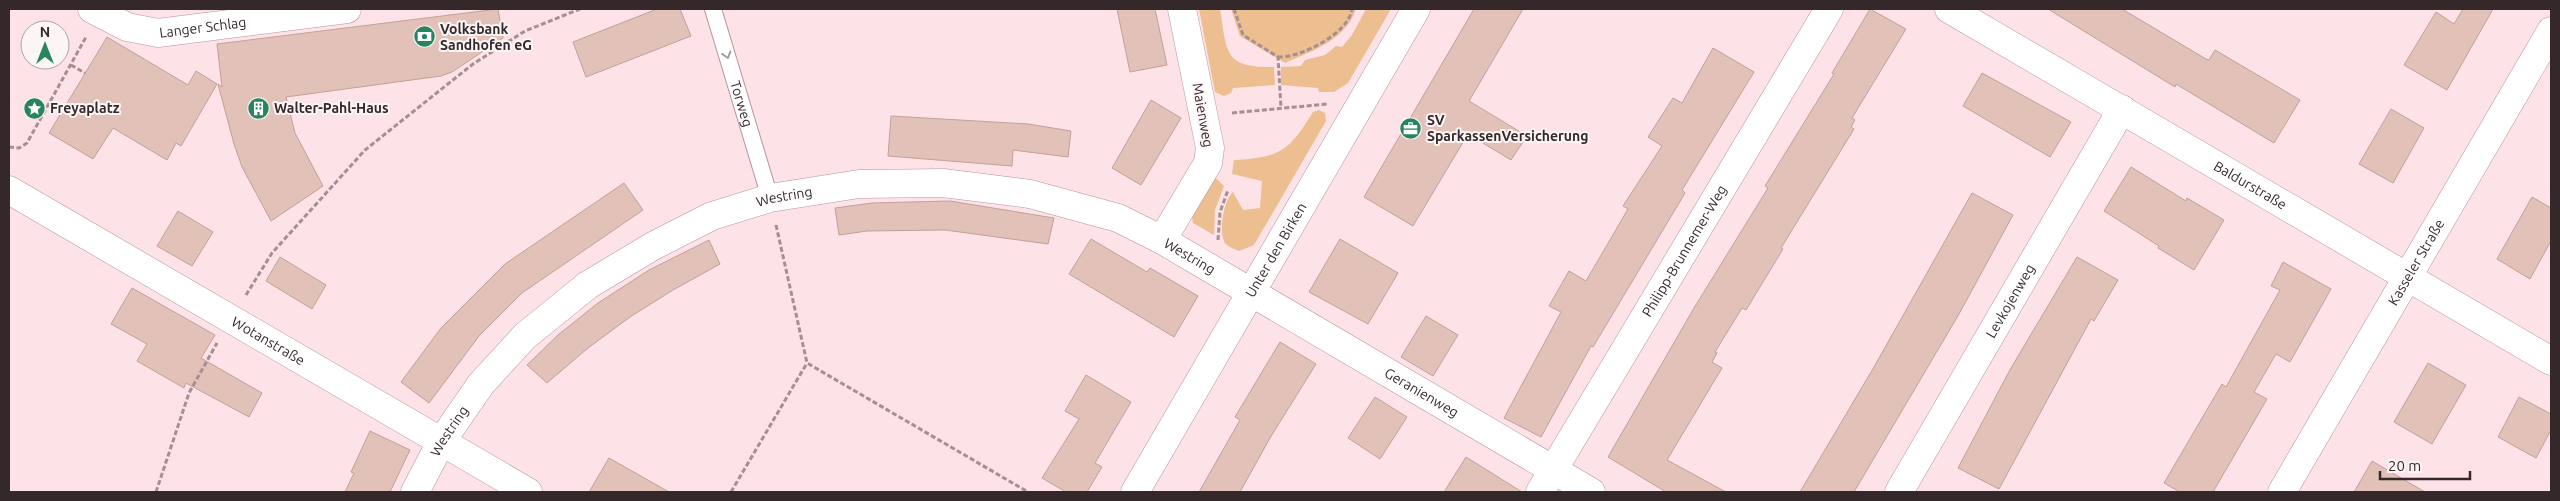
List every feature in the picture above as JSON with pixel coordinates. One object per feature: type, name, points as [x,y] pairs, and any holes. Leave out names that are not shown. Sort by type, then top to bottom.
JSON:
[{"type":"street","name":"Langer Schlag","points":[[96,11],[139,30],[170,33],[347,9]]},
{"type":"street","name":"Maienweg","points":[[1162,240],[1208,164],[1210,148],[1182,9]]},
{"type":"street","name":"Unter den Birken","points":[[1135,492],[1416,9]]},
{"type":"street","name":"Philipp-Brunnemer-Weg","points":[[1547,481],[1829,9]]},
{"type":"street","name":"Baldurstraße","points":[[1949,9],[2551,360]]},
{"type":"street","name":"Kasseler Straße","points":[[2282,492],[2551,31]]},
{"type":"street","name":"Levkojenweg","points":[[1899,492],[2122,109]]},
{"type":"street","name":"Westring","points":[[415,492],[442,442],[481,384],[525,336],[588,285],[653,246],[712,216],[770,198],[859,184],[943,183],[1030,194],[1118,218],[1162,240],[1251,292]]},
{"type":"street","name":"Wotanstraße","points":[[9,190],[528,492]]},
{"type":"street","name":"Geranienweg","points":[[1251,292],[1547,481],[1591,492]]},
{"type":"lane","name":"Torweg","points":[[713,9],[770,198]]},
{"type":"path","points":[[156,492],[189,392],[230,319],[272,253],[365,150],[473,64],[525,31],[580,9]]},
{"type":"path","points":[[1234,9],[1243,35],[1278,56],[1288,57],[1324,42],[1349,19],[1352,9]]},
{"type":"path","points":[[9,147],[19,148],[27,143],[71,65],[96,11]]},
{"type":"path","points":[[1278,56],[1281,108]]},
{"type":"path","points":[[71,65],[86,73]]},
{"type":"path","points":[[1204,117],[1336,104],[1357,110]]},
{"type":"path","points":[[1204,264],[1218,243],[1220,212],[1230,181],[1208,164]]},
{"type":"path","points":[[731,492],[807,363],[770,198]]},
{"type":"path","points":[[807,363],[1028,492]]},
{"type":"shaded area","points":[[1199,9],[1220,9],[1224,37],[1231,55],[1245,65],[1274,67],[1275,85],[1233,88],[1231,93],[1224,96],[1215,92]]},
{"type":"shaded area","points":[[1231,9],[1356,9],[1351,20],[1336,37],[1317,49],[1285,63],[1240,36]]},
{"type":"shaded area","points":[[1366,9],[1391,9],[1348,83],[1334,92],[1319,92],[1318,88],[1281,85],[1281,67],[1301,66],[1305,60],[1325,55],[1336,46],[1342,47],[1352,35]]},
{"type":"shaded area","points":[[1319,110],[1325,113],[1326,121],[1254,245],[1239,251],[1228,246],[1223,238],[1222,224],[1230,196],[1233,192],[1243,210],[1260,208],[1262,181],[1232,174],[1234,160],[1263,157],[1282,150],[1297,136],[1313,112]]},
{"type":"shaded area","points":[[1214,176],[1224,186],[1215,210],[1214,235],[1193,223],[1192,217]]},
{"type":"building","name":"Walter-Pahl-Haus","points":[[498,9],[503,38],[452,72],[441,76],[286,97],[295,133],[323,186],[271,221],[242,167],[234,144],[218,84],[222,87],[217,44]]},
{"type":"building","points":[[657,9],[680,9],[691,36],[586,77],[573,42]]},
{"type":"building","points":[[1117,9],[1155,9],[1167,65],[1130,72]]},
{"type":"building","points":[[1474,9],[1523,9],[1469,101],[1527,136],[1511,160],[1468,134],[1413,226],[1364,197]]},
{"type":"building","points":[[1870,9],[1906,29],[1852,118],[1855,120],[1851,127],[1854,129],[1781,248],[1783,249],[1746,310],[1742,308],[1715,352],[1717,353],[1712,362],[1722,368],[1667,460],[1726,492],[1666,492],[1608,457],[1694,308],[1768,188],[1765,186],[1834,74],[1832,73]]},
{"type":"building","points":[[2048,9],[2122,9],[2206,59],[2209,60],[2215,50],[2300,100],[2274,143],[2176,84],[2175,87]]},
{"type":"building","points":[[2463,9],[2493,9],[2447,90],[2404,65],[2436,12],[2454,24]]},
{"type":"building","points":[[107,37],[188,85],[196,71],[217,84],[181,146],[176,143],[167,160],[113,128],[93,159],[49,133]]},
{"type":"building","points":[[1713,48],[1754,72],[1682,190],[1685,193],[1593,347],[1591,346],[1541,437],[1504,418],[1561,312],[1549,306],[1569,271],[1586,281],[1628,209],[1623,206],[1662,146],[1648,137],[1673,98],[1682,103]]},
{"type":"building","points":[[1982,73],[2071,122],[2050,157],[1963,106]]},
{"type":"building","points":[[1151,100],[1181,118],[1141,185],[1112,168]]},
{"type":"building","points":[[2391,109],[2424,128],[2393,183],[2359,164]]},
{"type":"building","points":[[891,116],[1028,124],[1071,131],[1068,157],[1013,150],[1012,166],[888,156]]},
{"type":"building","points":[[2131,167],[2186,201],[2187,198],[2224,220],[2194,270],[2104,211]]},
{"type":"building","points":[[624,183],[643,210],[522,293],[479,336],[429,403],[401,382],[441,328],[505,264]]},
{"type":"building","points":[[1972,193],[2013,215],[1959,314],[1854,492],[1800,492],[1874,367]]},
{"type":"building","points":[[2532,197],[2551,208],[2551,241],[2530,279],[2497,259]]},
{"type":"building","points":[[950,201],[1054,218],[1048,244],[945,230],[867,231],[839,235],[835,208],[872,203]]},
{"type":"building","points":[[178,211],[213,232],[192,266],[157,246]]},
{"type":"building","points":[[1091,239],[1147,272],[1150,268],[1198,296],[1174,337],[1069,274]]},
{"type":"building","points":[[1340,239],[1398,273],[1368,324],[1309,292]]},
{"type":"building","points":[[709,240],[720,264],[630,317],[588,348],[547,383],[527,365],[558,335],[598,303],[649,270]]},
{"type":"building","points":[[280,257],[326,285],[312,309],[266,281]]},
{"type":"building","points":[[2077,257],[2118,280],[2094,321],[2091,319],[1999,489],[1958,468],[2011,368]]},
{"type":"building","points":[[2283,262],[2331,289],[2290,362],[2276,354],[2254,392],[2267,399],[2213,492],[2180,492],[2164,483],[2222,384],[2226,387],[2280,290],[2271,286]]},
{"type":"building","points":[[132,288],[215,335],[201,358],[262,393],[249,417],[186,383],[184,388],[137,361],[147,344],[111,324]]},
{"type":"building","points":[[1426,316],[1458,335],[1433,376],[1401,357]]},
{"type":"building","points":[[1280,342],[1316,364],[1270,438],[1240,492],[1199,492],[1240,420],[1235,417]]},
{"type":"building","points":[[2428,363],[2466,385],[2432,444],[2394,422]]},
{"type":"building","points":[[1086,375],[1131,402],[1095,463],[1102,467],[1087,492],[1066,492],[1042,478],[1079,419],[1065,411]]},
{"type":"building","points":[[1375,397],[1407,417],[1380,459],[1348,438]]},
{"type":"building","points":[[2519,397],[2551,414],[2551,430],[2536,458],[2498,437]]},
{"type":"building","points":[[370,431],[410,450],[390,492],[345,492],[354,473],[351,472]]},
{"type":"building","points":[[1466,457],[1522,492],[1444,492]]},
{"type":"building","points":[[609,458],[669,492],[589,492]]},
{"type":"building","points":[[2372,461],[2425,492],[2354,492]]},
{"type":"place","name":"Volksbank Sandhofen eG","points":[[424,37]]},
{"type":"place","name":"Freyaplatz","points":[[34,108]]},
{"type":"place","name":"Walter-Pahl-Haus","points":[[258,108]]},
{"type":"place","name":"SV SparkassenVersicherung","points":[[1411,128]]}]
